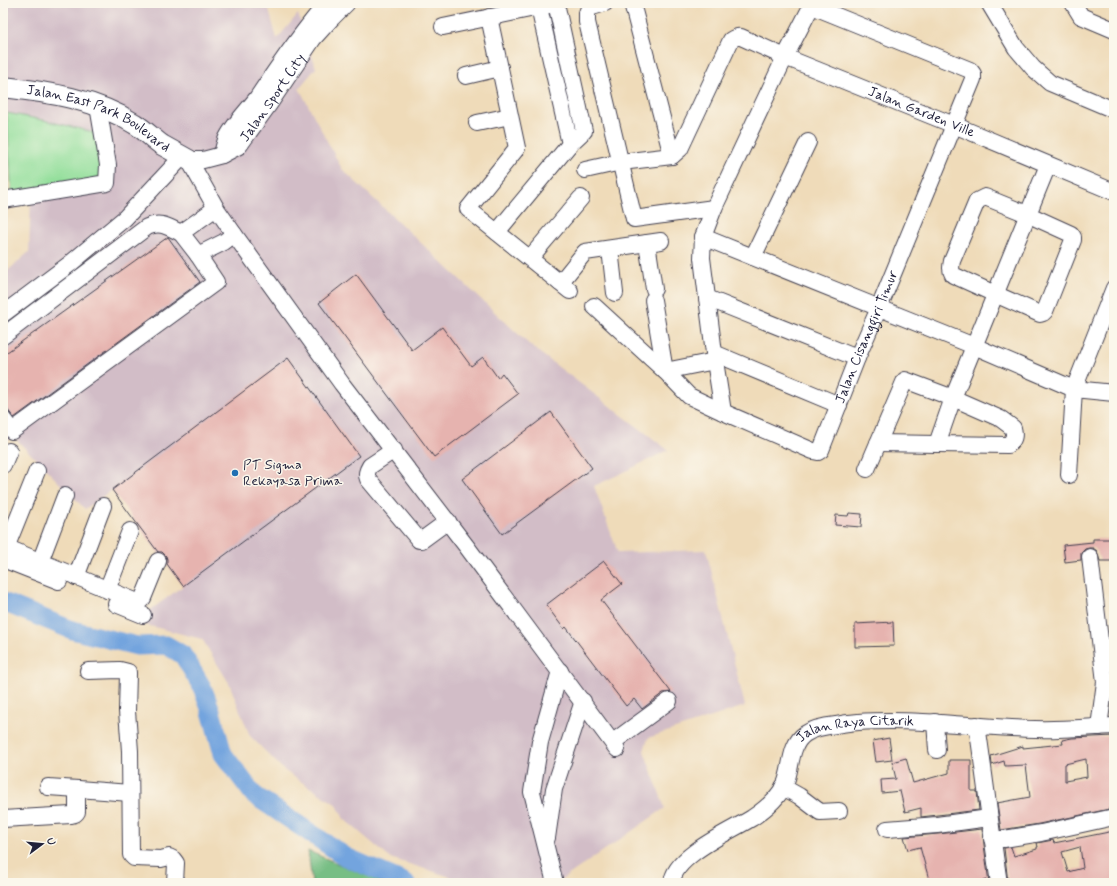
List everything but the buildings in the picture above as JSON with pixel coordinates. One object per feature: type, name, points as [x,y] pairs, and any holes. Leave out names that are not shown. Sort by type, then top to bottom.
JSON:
[{"type":"main road","name":"Jalan East Park Boulevard","points":[[3,87],[36,90],[107,108],[136,124],[161,144],[186,158]]},
{"type":"street","name":"Jalan Sport City","points":[[222,155],[226,139],[287,53],[314,17],[327,3]]},
{"type":"street","name":"Jalan Sport City","points":[[222,155],[239,146],[313,40],[347,3]]},
{"type":"street","points":[[443,27],[539,5],[556,3],[584,131],[570,144],[497,232]]},
{"type":"street","points":[[605,3],[589,8],[587,13],[587,22],[634,219],[714,208]]},
{"type":"street","points":[[585,170],[621,162],[672,156],[632,3]]},
{"type":"street","points":[[989,3],[1016,48],[1032,68],[1050,83],[1114,110]]},
{"type":"street","points":[[723,412],[702,258],[703,237],[714,208],[784,57],[812,4]]},
{"type":"street","name":"Jalan Cisanggiri Timur","points":[[723,412],[813,451],[818,452],[821,450],[857,358],[973,79],[973,74],[970,70],[812,4]]},
{"type":"street","points":[[539,5],[570,144]]},
{"type":"street","points":[[1077,6],[1081,16],[1114,30]]},
{"type":"street","points":[[489,17],[517,148],[468,209],[565,287],[585,252],[654,242],[654,295],[665,371]]},
{"type":"street","name":"Jalan Garden Ville","points":[[672,156],[680,149],[731,40],[741,37],[784,57],[954,125],[1114,192]]},
{"type":"street","points":[[466,76],[500,68]]},
{"type":"street","points":[[3,200],[107,183],[108,165],[98,106]]},
{"type":"street","points":[[477,123],[510,116]]},
{"type":"street","points":[[753,257],[808,142]]},
{"type":"street","points":[[186,158],[203,160],[222,155]]},
{"type":"street","points":[[186,158],[216,208],[342,384],[448,521],[615,745],[670,701]]},
{"type":"street","points":[[3,314],[71,263],[125,218],[186,158]]},
{"type":"street","points":[[936,444],[953,398],[1048,165]]},
{"type":"street","points":[[985,197],[1071,234],[1073,237],[1048,304],[1043,313],[1040,314],[995,294],[953,275],[951,271],[952,261],[977,201],[985,197]]},
{"type":"street","points":[[530,258],[581,198]]},
{"type":"street","points":[[180,233],[216,208]]},
{"type":"street","points":[[3,336],[154,224],[160,224],[180,233],[198,255],[216,282],[12,431],[3,419]]},
{"type":"street","points":[[198,255],[224,242],[234,234]]},
{"type":"street","points":[[703,237],[974,346],[1074,390],[1114,392]]},
{"type":"street","points":[[610,249],[615,293]]},
{"type":"street","points":[[1069,475],[1074,390],[1114,288]]},
{"type":"street","points":[[707,298],[857,358]]},
{"type":"street","points":[[594,306],[665,371],[689,396],[723,412]]},
{"type":"street","points":[[665,371],[715,357],[839,405]]},
{"type":"street","points":[[867,469],[878,443],[905,380],[953,398],[1001,419],[1013,428],[1014,436],[1012,442],[1008,445],[878,443]]},
{"type":"street","points":[[394,450],[370,466],[366,474],[368,479],[419,540],[422,540],[448,521]]},
{"type":"street","points":[[4,551],[37,471]]},
{"type":"street","points":[[40,562],[65,496]]},
{"type":"street","points":[[76,577],[103,506]]},
{"type":"street","points":[[107,590],[130,531]]},
{"type":"street","points":[[4,551],[40,562],[134,601],[140,601],[143,598],[158,562]]},
{"type":"street","points":[[4,551],[143,615]]},
{"type":"street","points":[[1090,557],[1105,682],[1106,726]]},
{"type":"street","points":[[88,671],[127,671],[130,751],[131,855],[134,858],[162,859],[169,857],[173,859],[176,862],[175,883]]},
{"type":"street","points":[[555,883],[532,792],[540,742],[560,671]]},
{"type":"street","points":[[546,844],[554,789],[583,701]]},
{"type":"street","name":"Jalan Raya Citarik","points":[[672,883],[676,871],[689,856],[758,814],[772,802],[786,783],[797,743],[801,737],[814,730],[850,722],[922,721],[1036,729],[1106,726]]},
{"type":"street","points":[[936,722],[937,750]]},
{"type":"street","points":[[977,725],[999,883]]},
{"type":"street","points":[[48,787],[130,793]]},
{"type":"street","points":[[784,787],[820,812],[839,811]]},
{"type":"street","points":[[3,819],[39,818],[75,814],[77,812],[78,789]]},
{"type":"street","points":[[992,839],[1004,839],[1041,833],[1114,817]]},
{"type":"street","points":[[887,829],[937,825],[989,818]]},
{"type":"shaded area","points":[[3,3],[267,3],[277,39],[298,14],[316,68],[299,88],[342,169],[532,347],[668,450],[594,486],[618,553],[706,550],[745,706],[648,738],[644,751],[665,808],[557,883],[470,883],[390,858],[344,819],[337,805],[285,771],[250,736],[229,683],[202,639],[134,622],[183,586],[112,490],[85,509],[13,436],[6,442],[3,438],[3,275],[29,252],[31,197],[48,121],[3,112]]},
{"type":"green space","points":[[7,113],[48,121],[109,136],[110,190],[12,199]]},
{"type":"green space","points":[[308,851],[384,883],[312,883]]},
{"type":"waterway","points":[[3,602],[72,630],[137,646],[166,645],[183,655],[202,687],[210,708],[223,754],[254,795],[346,857],[406,883]]},
{"type":"place","name":"PT Sigma Rekayasa Prima","points":[[235,473]]}]
